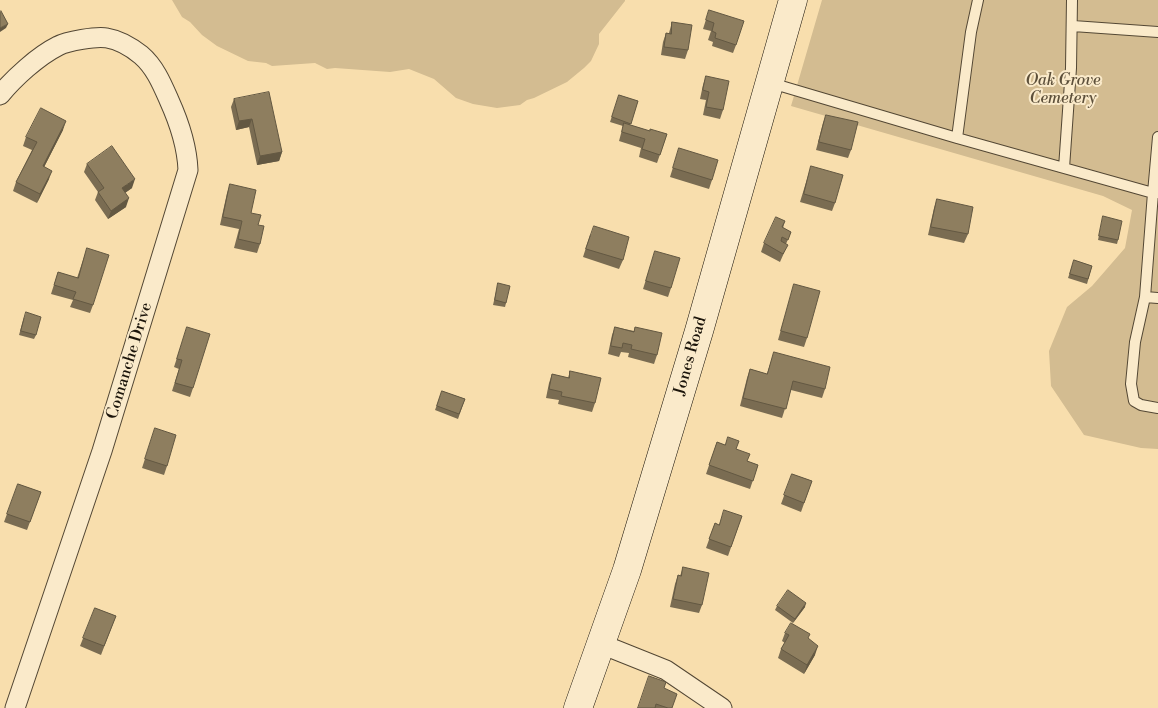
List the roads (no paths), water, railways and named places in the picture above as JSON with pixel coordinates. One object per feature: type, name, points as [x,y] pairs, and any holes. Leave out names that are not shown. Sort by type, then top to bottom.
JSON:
[{"type":"main road","name":"Jones Road","points":[[578,708],[628,570],[793,0]]},
{"type":"street","name":"Comanche Drive","points":[[0,95],[10,83],[59,45],[79,40],[106,38],[126,45],[142,56],[159,77],[176,114],[187,151],[188,170],[102,451],[15,708]]},
{"type":"street","points":[[601,644],[666,670],[722,708]]},
{"type":"lane","points":[[957,138],[971,32],[978,0]]},
{"type":"lane","points":[[1064,168],[1073,26],[1072,0]]},
{"type":"lane","points":[[1073,26],[1158,32]]},
{"type":"lane","points":[[770,83],[957,138],[1155,193]]},
{"type":"lane","points":[[1158,136],[1155,193],[1145,297],[1135,342],[1131,384],[1134,401],[1141,405],[1158,408]]},
{"type":"lane","points":[[1145,297],[1158,298]]},
{"type":"park label","name":"Oak Grove Cemetery","points":[[1063,90]]}]
